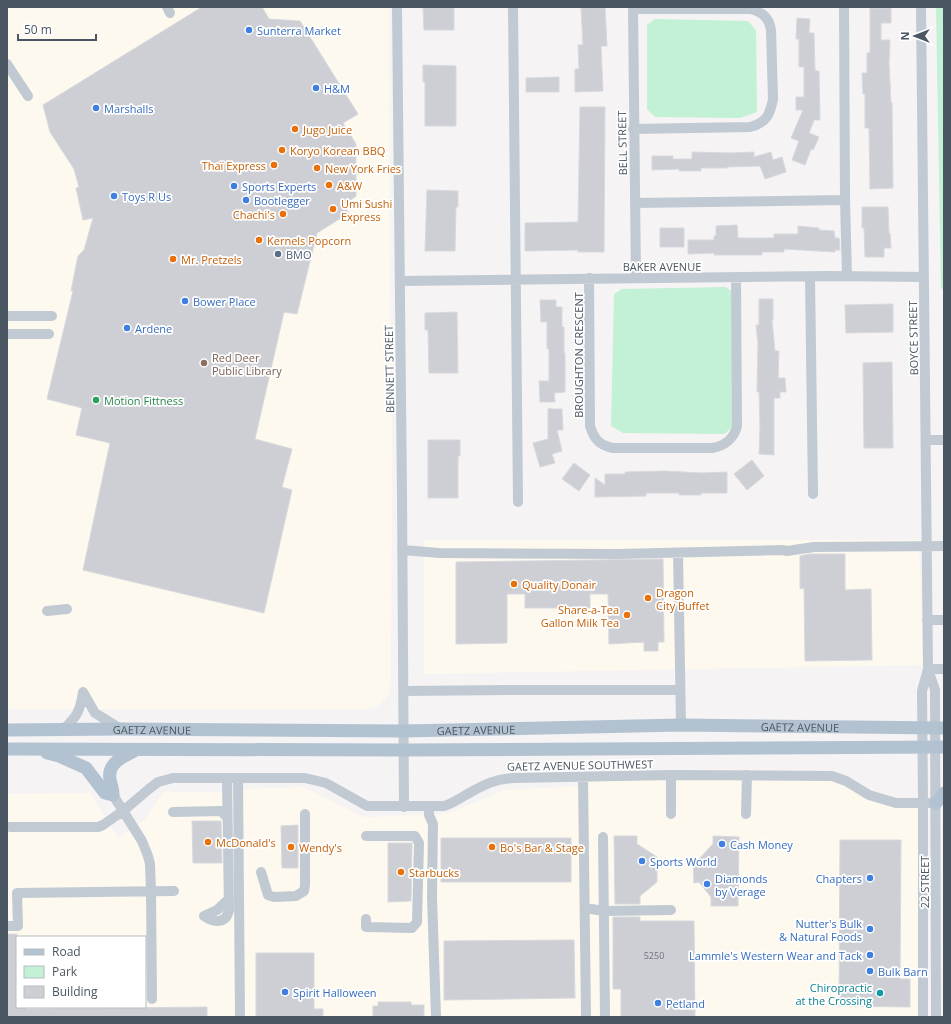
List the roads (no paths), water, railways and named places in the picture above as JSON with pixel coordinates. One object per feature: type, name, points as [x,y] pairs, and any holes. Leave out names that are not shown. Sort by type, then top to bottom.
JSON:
[{"type":"main road","name":"GAETZ AVENUE","points":[[7,730],[121,729],[404,731],[680,725],[940,728]]},
{"type":"main road","name":"GAETZ AVENUE","points":[[7,749],[404,750],[940,747]]},
{"type":"main road","points":[[23,748],[58,756],[86,768],[105,794],[113,795],[113,788],[110,781],[112,768],[118,760],[137,749]]},
{"type":"street","name":"BENNETT STREET","points":[[397,7],[404,750]]},
{"type":"street","points":[[513,7],[518,502]]},
{"type":"street","points":[[844,7],[847,276]]},
{"type":"street","name":"BOYCE STREET","points":[[921,7],[928,669],[922,691],[922,748]]},
{"type":"street","points":[[632,8],[750,9],[763,14],[770,23],[771,30],[772,99],[772,107],[769,114],[765,120],[755,125],[633,129]]},
{"type":"street","name":"BELL STREET","points":[[632,8],[636,278]]},
{"type":"street","points":[[7,64],[28,96]]},
{"type":"street","points":[[635,203],[845,200]]},
{"type":"street","name":"BAKER AVENUE","points":[[400,281],[810,276],[924,277]]},
{"type":"street","points":[[810,276],[812,494]]},
{"type":"street","name":"BROUGHTON CRESCENT","points":[[589,278],[590,426],[594,437],[605,446],[612,448],[704,448],[718,447],[727,442],[731,439],[737,426],[736,277]]},
{"type":"street","points":[[7,316],[52,316]]},
{"type":"street","points":[[7,334],[48,334]]},
{"type":"street","points":[[926,440],[944,440]]},
{"type":"street","points":[[402,550],[439,553],[618,554],[787,551],[814,547],[944,546]]},
{"type":"street","points":[[678,553],[680,725]]},
{"type":"street","points":[[48,611],[67,609]]},
{"type":"street","points":[[927,620],[944,620]]},
{"type":"street","points":[[928,669],[944,669]]},
{"type":"street","name":"BOYCE STREET","points":[[928,669],[935,690],[940,728],[940,747]]},
{"type":"street","points":[[404,691],[680,690]]},
{"type":"street","points":[[64,729],[76,716],[81,703],[82,692],[95,713],[121,729]]},
{"type":"street","name":"22 STREET","points":[[923,1017],[934,800],[940,747]]},
{"type":"street","name":"22 STREET","points":[[922,748],[934,800],[940,883],[936,1017]]},
{"type":"street","points":[[404,750],[404,807]]},
{"type":"street","points":[[671,775],[671,814]]},
{"type":"street","name":"GAETZ AVENUE SOUTHWEST","points":[[10,827],[98,827],[123,810],[158,782],[173,778],[305,778],[326,783],[367,806],[429,807],[447,805],[484,785],[497,780],[514,778],[671,775],[832,776],[846,781],[869,795],[896,803],[934,800]]},
{"type":"street","points":[[746,814],[747,775]]},
{"type":"street","points":[[583,777],[586,1017]]},
{"type":"street","points":[[204,916],[211,921],[218,921],[228,916],[229,910],[227,778]]},
{"type":"street","points":[[238,778],[240,1017]]},
{"type":"street","points":[[113,795],[142,841],[150,864],[152,999]]},
{"type":"street","points":[[429,807],[429,816],[433,824],[432,897],[436,1017]]},
{"type":"street","points":[[173,812],[221,811],[228,817]]},
{"type":"street","points":[[261,872],[268,895],[274,898],[296,896],[304,890],[306,885],[305,814]]},
{"type":"street","points":[[366,836],[415,836],[419,843],[417,922],[412,928],[366,928],[366,919]]},
{"type":"street","points":[[603,837],[605,1017]]},
{"type":"street","points":[[7,926],[18,926],[18,893],[174,891]]},
{"type":"street","points":[[585,908],[604,911],[670,910]]},
{"type":"place","name":"Sunterra Market","points":[[249,30]]},
{"type":"place","name":"H&M","points":[[316,88]]},
{"type":"place","name":"Marshalls","points":[[96,108]]},
{"type":"place","name":"Jugo Juice","points":[[295,129]]},
{"type":"place","name":"Koryo Korean BBQ","points":[[282,150]]},
{"type":"place","name":"Thaï Express","points":[[274,165]]},
{"type":"place","name":"New York Fries","points":[[317,168]]},
{"type":"place","name":"A&W","points":[[329,185]]},
{"type":"place","name":"Sports Experts","points":[[234,186]]},
{"type":"place","name":"Toys R Us","points":[[114,196]]},
{"type":"place","name":"Bootlegger","points":[[246,200]]},
{"type":"place","name":"Umi Sushi Express","points":[[333,209]]},
{"type":"place","name":"Chachi's","points":[[283,214]]},
{"type":"place","name":"Kernels Popcorn","points":[[259,240]]},
{"type":"place","name":"BMO","points":[[278,254]]},
{"type":"place","name":"Mr. Pretzels","points":[[173,259]]},
{"type":"place","name":"Bower Place","points":[[185,301]]},
{"type":"place","name":"Ardene","points":[[127,328]]},
{"type":"place","name":"Red Deer Public Library","points":[[204,363]]},
{"type":"place","name":"Motion Fittness","points":[[96,400]]},
{"type":"place","name":"Quality Donair","points":[[514,584]]},
{"type":"place","name":"Dragon City Buffet","points":[[648,598]]},
{"type":"place","name":"Share-a-Tea Gallon Milk Tea","points":[[627,615]]},
{"type":"place","name":"McDonald's","points":[[208,842]]},
{"type":"place","name":"Cash Money","points":[[722,844]]},
{"type":"place","name":"Wendy's","points":[[291,847]]},
{"type":"place","name":"Bo's Bar & Stage","points":[[492,847]]},
{"type":"place","name":"Sports World","points":[[642,861]]},
{"type":"place","name":"Starbucks","points":[[401,872]]},
{"type":"place","name":"Chapters","points":[[870,878]]},
{"type":"place","name":"Diamonds by Verage","points":[[707,884]]},
{"type":"place","name":"Nutter's Bulk & Natural Foods","points":[[870,929]]},
{"type":"place","name":"Lammle's Western Wear and Tack","points":[[870,955]]},
{"type":"place","name":"Bulk Barn","points":[[870,971]]},
{"type":"place","name":"Spirit Halloween","points":[[285,992]]},
{"type":"place","name":"Chiropractic at the Crossing","points":[[880,993]]},
{"type":"place","name":"Petland","points":[[658,1003]]}]
